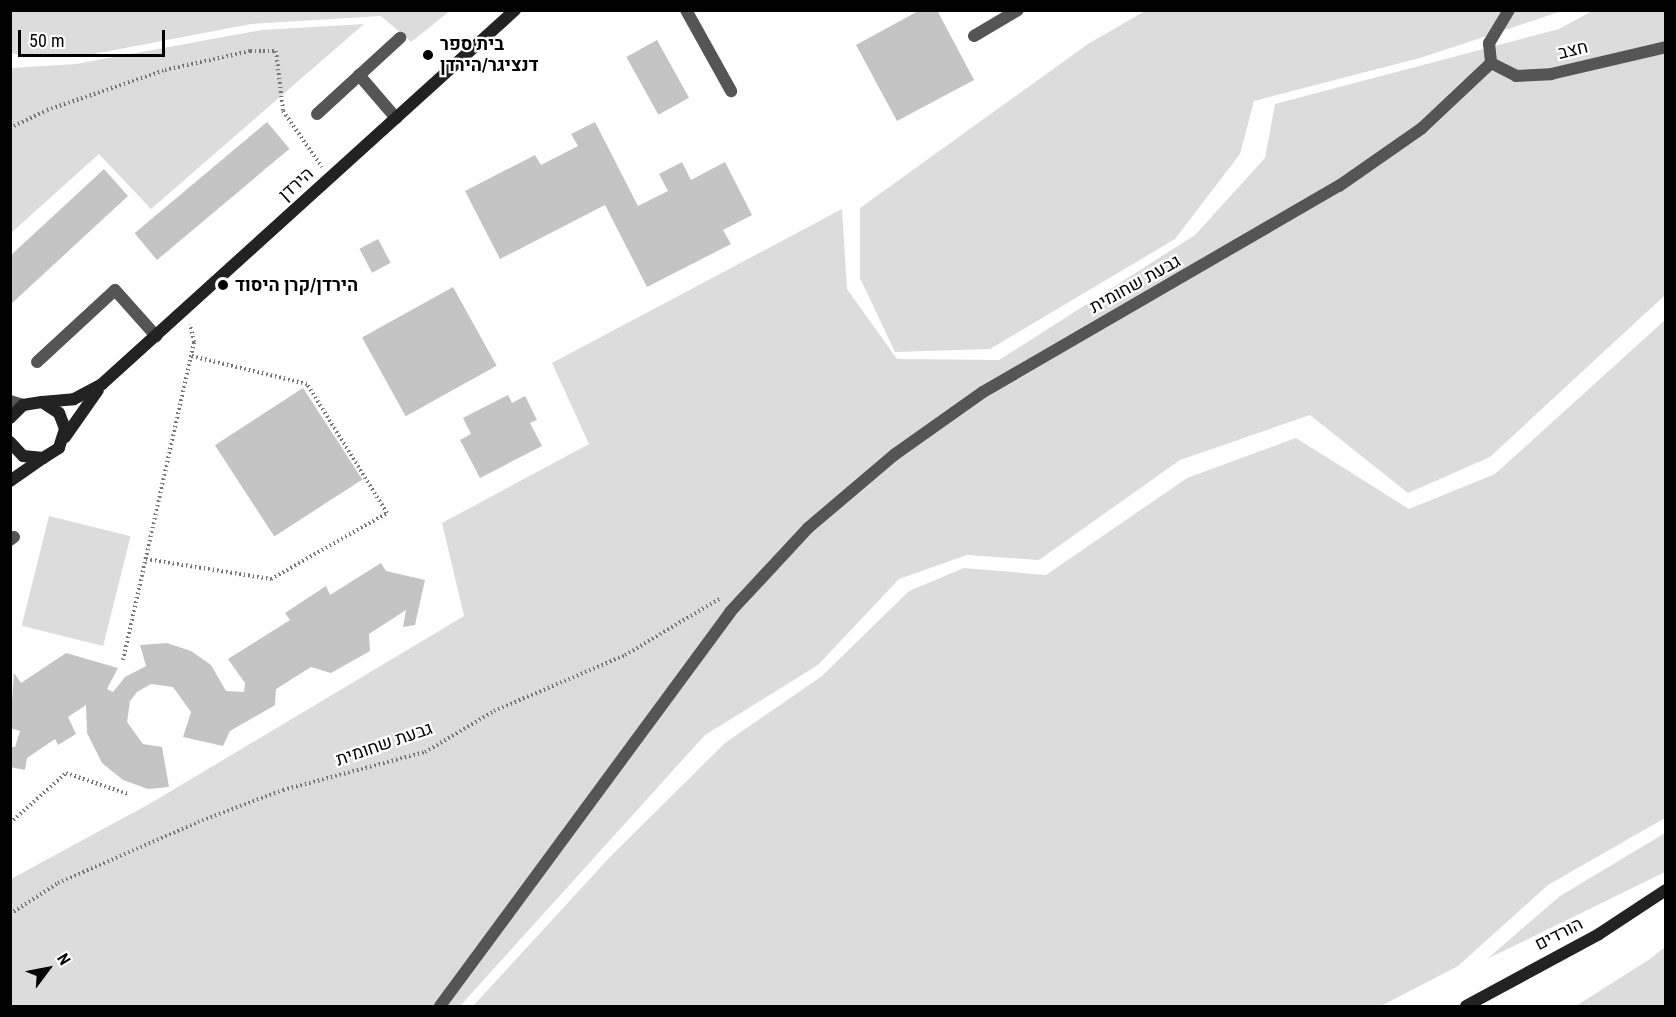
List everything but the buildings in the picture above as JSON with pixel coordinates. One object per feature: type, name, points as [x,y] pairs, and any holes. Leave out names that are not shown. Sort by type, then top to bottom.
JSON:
[{"type":"street","name":"הירדן","points":[[17,403],[74,399],[102,384],[514,10]]},
{"type":"street","points":[[686,10],[731,90]]},
{"type":"street","points":[[1491,63],[1489,43],[1509,10]]},
{"type":"street","points":[[974,36],[1016,11]]},
{"type":"street","points":[[316,114],[400,38]]},
{"type":"street","name":"חצב","points":[[1491,63],[1516,76],[1551,74],[1665,47]]},
{"type":"street","name":"גבעת שחומית","points":[[440,1006],[730,612],[808,528],[894,455],[983,393],[1339,186],[1422,128],[1491,63]]},
{"type":"street","points":[[359,75],[396,118]]},
{"type":"street","points":[[37,362],[115,290],[156,336]]},
{"type":"street","name":"הירדן","points":[[43,458],[64,439],[102,384]]},
{"type":"street","points":[[42,402],[59,412],[64,439]]},
{"type":"street","points":[[10,418],[17,403]]},
{"type":"street","points":[[10,442],[24,456],[43,458]]},
{"type":"street","points":[[10,481],[43,458]]},
{"type":"street","name":"הורדים","points":[[1466,1006],[1599,934],[1665,890]]},
{"type":"path","points":[[10,128],[47,110],[165,70],[250,51],[276,51],[283,111],[331,177]]},
{"type":"path","points":[[123,660],[194,342],[186,309]]},
{"type":"path","points":[[146,559],[271,579],[387,513],[307,384],[191,356]]},
{"type":"path","name":"גבעת שחומית","points":[[10,914],[58,883],[198,822],[283,790],[425,753],[494,711],[626,655],[730,594]]},
{"type":"path","points":[[10,823],[66,773],[128,794]]},
{"type":"shaded area","points":[[10,11],[450,11],[411,42],[381,16],[251,24],[83,56],[34,57],[11,53]]},
{"type":"shaded area","points":[[1145,11],[1562,11],[1420,58],[1254,101],[1240,154],[1175,239],[990,349],[895,352],[860,278],[860,208],[1088,44]]},
{"type":"shaded area","points":[[1592,11],[1665,11],[1665,295],[1490,457],[1408,493],[1310,415],[1180,460],[1039,560],[967,555],[899,579],[818,665],[705,735],[460,1006],[11,1006],[11,879],[151,803],[464,616],[442,523],[589,444],[552,363],[842,209],[847,289],[897,359],[999,360],[1195,235],[1265,158],[1275,104],[1559,29]]},
{"type":"shaded area","points":[[364,24],[151,209],[99,154],[11,233],[11,68],[76,64],[262,30]]},
{"type":"shaded area","points":[[1665,320],[1665,818],[1548,885],[1458,966],[1381,1006],[473,1006],[608,859],[725,743],[822,676],[909,591],[964,568],[1046,575],[1187,478],[1296,438],[1409,509],[1495,474]]},
{"type":"shaded area","points":[[49,516],[131,536],[103,646],[22,626]]},
{"type":"shaded area","points":[[1665,833],[1665,872],[1487,959],[1560,896]]},
{"type":"shaded area","points":[[1665,947],[1665,1006],[1576,1006],[1650,959]]},
{"type":"place","name":"בית ספר דנציגר/הירדן","points":[[428,55]]},
{"type":"place","name":"הירדן/קרן היסוד","points":[[223,285]]}]
